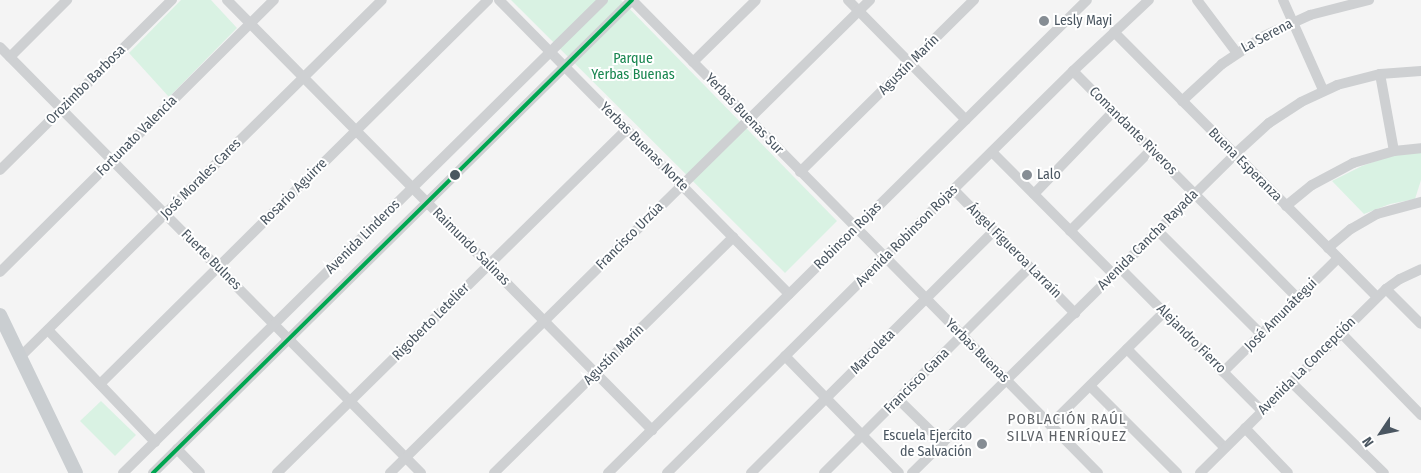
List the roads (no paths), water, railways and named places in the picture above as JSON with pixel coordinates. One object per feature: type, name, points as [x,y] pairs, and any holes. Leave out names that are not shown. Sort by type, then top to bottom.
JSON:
[{"type":"main road","points":[[0,315],[76,473]]},
{"type":"street","points":[[10,57],[67,0]]},
{"type":"street","name":"Orozimbo Barbosa","points":[[0,170],[172,0]]},
{"type":"street","name":"Raimundo Salinas","points":[[227,0],[652,430]]},
{"type":"street","name":"Fortunato Valencia","points":[[0,272],[274,0]]},
{"type":"street","name":"José Morales Cares","points":[[20,357],[382,0]]},
{"type":"street","name":"Rosario Aguirre","points":[[100,384],[488,0]]},
{"type":"street","name":"Yerbas Buenas Norte","points":[[499,0],[789,294]]},
{"type":"street","name":"Avenida Linderos","points":[[123,473],[603,0]]},
{"type":"street","name":"Avenida Linderos","points":[[153,473],[632,0]]},
{"type":"street","name":"Yerbas Buenas Sur","points":[[632,0],[856,228]]},
{"type":"street","points":[[693,62],[756,0]]},
{"type":"street","points":[[848,0],[966,120]]},
{"type":"street","name":"Francisco Urzúa","points":[[390,473],[870,0]]},
{"type":"street","name":"Agustín Marín","points":[[800,172],[974,0]]},
{"type":"street","name":"Avenida Robinson Rojas","points":[[671,472],[785,356],[1073,71],[1149,0]]},
{"type":"street","points":[[1197,0],[1236,53]]},
{"type":"street","points":[[1283,0],[1324,90]]},
{"type":"street","name":"La Serena","points":[[1182,101],[1208,75],[1236,53],[1294,22],[1362,0]]},
{"type":"street","name":"Robinson Rojas","points":[[608,473],[1085,1]]},
{"type":"street","name":"Buena Esperanza","points":[[1114,32],[1377,297]]},
{"type":"street","name":"Fuerte Bulnes","points":[[0,46],[421,473]]},
{"type":"street","name":"Comandante Riveros","points":[[1073,71],[1298,298]]},
{"type":"street","name":"Avenida Cancha Rayada","points":[[912,473],[1235,154],[1280,115],[1324,90],[1349,81],[1380,74],[1421,72]]},
{"type":"street","points":[[1380,74],[1394,151]]},
{"type":"street","points":[[1034,194],[1113,112]]},
{"type":"street","name":"Rigoberto Letelier","points":[[277,473],[627,129]]},
{"type":"street","points":[[1286,206],[1312,185],[1340,169],[1394,151],[1421,148]]},
{"type":"street","points":[[1070,231],[1151,150]]},
{"type":"street","name":"Alejandro Fierro","points":[[992,152],[1070,231],[1164,312],[1262,411]]},
{"type":"street","name":"Ángel Figueroa Larraín","points":[[954,190],[1075,312]]},
{"type":"street","points":[[1328,248],[1351,228],[1377,214],[1421,202]]},
{"type":"street","name":"Yerbas Buenas","points":[[856,228],[1098,473]]},
{"type":"street","name":"Marcoleta","points":[[751,473],[994,231]]},
{"type":"street","points":[[1158,231],[1261,334]]},
{"type":"street","name":"Agustín Marín","points":[[494,473],[733,237]]},
{"type":"street","name":"José Amunátegui","points":[[1223,372],[1338,258]]},
{"type":"street","name":"Francisco Gana","points":[[824,473],[1030,267]]},
{"type":"street","name":"Avenida La Concepción","points":[[1200,473],[1377,297],[1407,275],[1421,269]]},
{"type":"street","points":[[1386,289],[1421,324]]},
{"type":"street","points":[[1050,425],[1164,312]]},
{"type":"street","points":[[48,330],[155,442]]},
{"type":"street","points":[[1341,333],[1421,415]]},
{"type":"street","points":[[1127,349],[1225,448]]},
{"type":"street","points":[[785,356],[899,473]]},
{"type":"street","points":[[1291,382],[1384,473]]},
{"type":"street","points":[[1090,386],[1177,473]]},
{"type":"street","points":[[898,399],[943,443]]},
{"type":"street","points":[[1244,428],[1288,473]]},
{"type":"street","points":[[177,449],[200,473]]},
{"type":"place","name":"Lesly Mayi","points":[[1044,21]]},
{"type":"place","name":"Lalo","points":[[1027,175]]},
{"type":"place","name":"Escuela Ejercito de Salvación","points":[[982,444]]},
{"type":"district","name":"POBLACIÓN RAÚL SILVA HENRÍQUEZ","points":[[1067,428]]},
{"type":"park label","name":"Parque Yerbas Buenas","points":[[633,68]]}]
